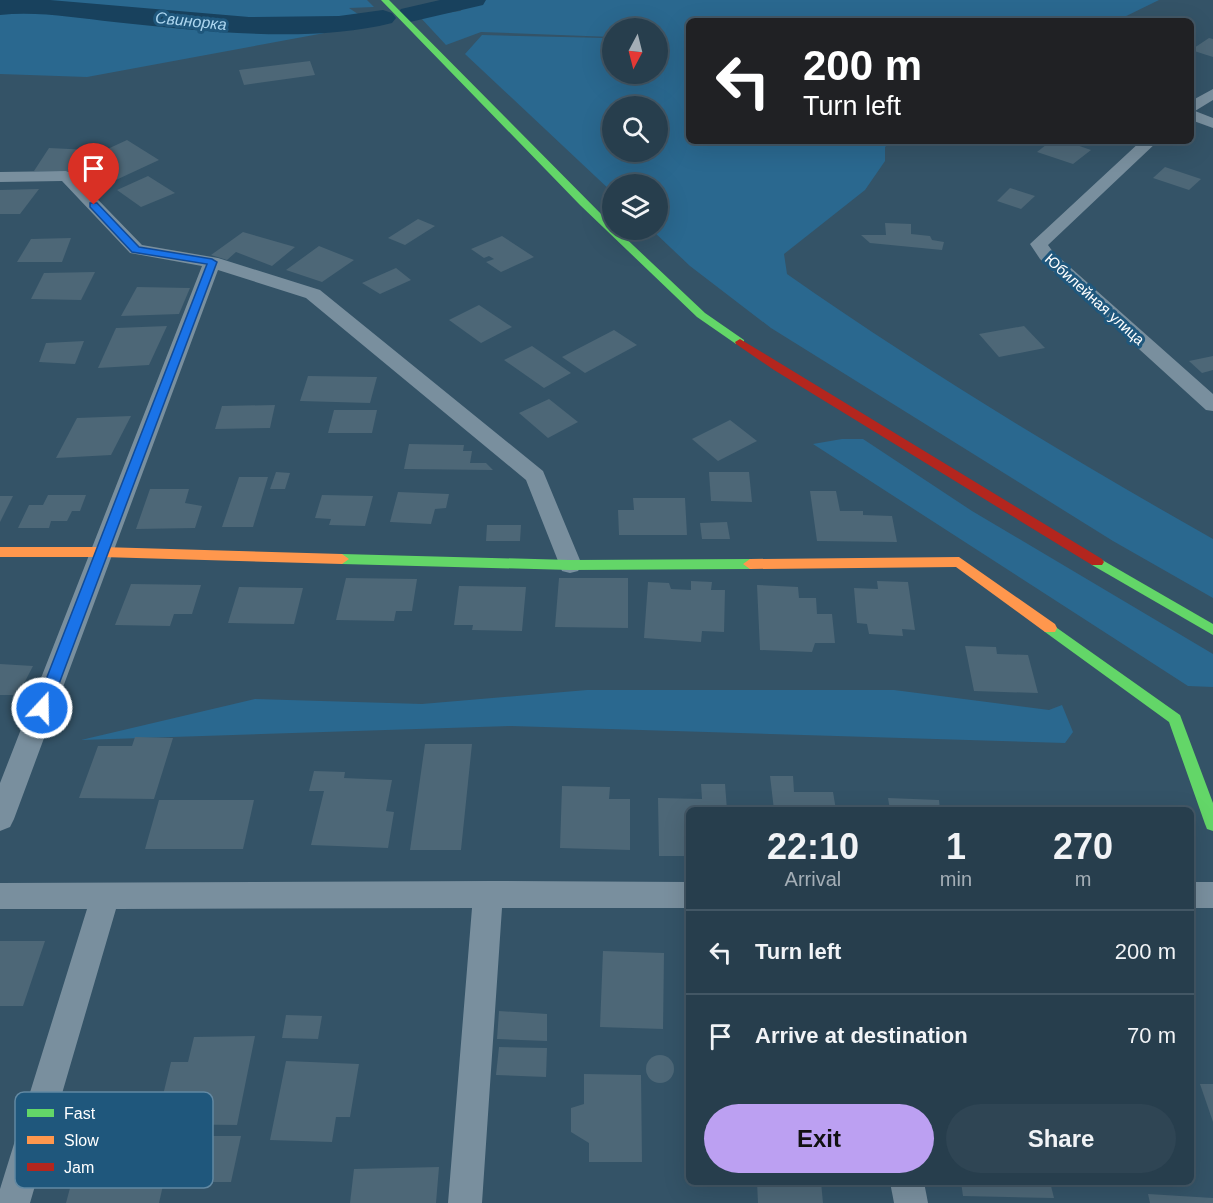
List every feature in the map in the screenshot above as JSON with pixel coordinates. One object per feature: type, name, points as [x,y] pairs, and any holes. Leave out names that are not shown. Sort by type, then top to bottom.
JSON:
[{"type":"main road","points":[[385,0],[583,203],[701,315],[778,368],[972,487],[1213,630]]},
{"type":"main road","points":[[0,552],[102,552],[570,565],[959,562],[1175,718],[1213,824]]},
{"type":"street","points":[[1194,106],[1213,93]]},
{"type":"street","points":[[1194,116],[1213,123]]},
{"type":"street","name":"Юбилейная улица","points":[[1147,144],[1039,244],[1046,255],[1213,405]]},
{"type":"street","points":[[0,177],[66,176],[136,249],[212,262],[313,294],[535,476],[570,565]]},
{"type":"street","points":[[0,819],[212,262]]},
{"type":"street","points":[[465,1203],[488,894]]},
{"type":"street","points":[[0,896],[686,895]]},
{"type":"street","points":[[1194,895],[1213,895]]},
{"type":"street","points":[[46,1092],[105,897]]},
{"type":"street","points":[[908,1185],[911,1203]]},
{"type":"street","points":[[13,1203],[18,1188]]},
{"type":"shaded area","points":[[0,0],[367,0],[374,7],[349,8],[358,14],[312,23],[330,32],[87,77],[0,74]]},
{"type":"shaded area","points":[[477,0],[1159,0],[1122,18],[686,18],[686,144],[888,144],[885,147],[885,161],[865,190],[784,254],[787,274],[997,412],[1213,539],[1213,598],[1113,541],[771,328],[690,266],[663,240],[668,240],[668,174],[602,174],[602,183],[465,54],[482,35],[602,38],[602,84],[668,84],[668,18],[602,18],[602,37],[481,32],[446,45],[420,17],[460,11]]},
{"type":"shaded area","points":[[842,439],[863,439],[972,511],[1213,654],[1213,687],[1188,686],[813,444]]},
{"type":"shaded area","points":[[587,690],[894,690],[1049,710],[1062,705],[1073,732],[1065,743],[511,726],[81,740],[255,699],[422,704]]},
{"type":"building","points":[[1209,38],[1213,39],[1213,57],[1194,51],[1194,48]]},
{"type":"building","points":[[310,61],[315,75],[244,85],[239,70]]},
{"type":"building","points":[[127,140],[159,160],[90,192],[82,185],[102,175],[88,158]]},
{"type":"building","points":[[1047,144],[1074,144],[1091,150],[1073,164],[1037,152]]},
{"type":"building","points":[[49,148],[90,150],[68,171],[34,171]]},
{"type":"building","points":[[1165,167],[1201,179],[1189,190],[1153,178]]},
{"type":"building","points":[[148,176],[175,193],[141,207],[117,190]]},
{"type":"building","points":[[1010,188],[1035,196],[1021,209],[997,201]]},
{"type":"building","points":[[39,189],[20,214],[0,214],[0,190]]},
{"type":"building","points":[[418,219],[435,226],[405,245],[388,238]]},
{"type":"building","points":[[885,223],[911,224],[911,234],[930,236],[932,240],[944,242],[942,250],[870,243],[861,235],[886,235]]},
{"type":"building","points":[[243,232],[295,247],[272,266],[236,252],[227,260],[211,255]]},
{"type":"building","points":[[502,236],[534,257],[501,272],[486,262],[494,259],[489,256],[484,258],[471,249]]},
{"type":"building","points":[[71,238],[62,262],[17,262],[31,239]]},
{"type":"building","points":[[319,246],[354,260],[322,282],[286,270]]},
{"type":"building","points":[[396,268],[411,280],[380,294],[362,283]]},
{"type":"building","points":[[95,272],[81,300],[31,299],[44,273]]},
{"type":"building","points":[[137,287],[190,288],[179,314],[121,316]]},
{"type":"building","points":[[479,305],[512,327],[481,343],[449,320]]},
{"type":"building","points":[[167,326],[149,365],[98,368],[116,328]]},
{"type":"building","points":[[1024,326],[1045,348],[999,357],[979,334]]},
{"type":"building","points":[[614,330],[637,345],[585,373],[562,357]]},
{"type":"building","points":[[84,341],[75,364],[39,362],[46,343]]},
{"type":"building","points":[[532,346],[571,373],[544,388],[504,360]]},
{"type":"building","points":[[1213,356],[1213,370],[1202,373],[1189,361]]},
{"type":"building","points":[[308,376],[377,377],[370,403],[300,401]]},
{"type":"building","points":[[549,399],[578,422],[548,438],[519,413]]},
{"type":"building","points":[[275,405],[270,428],[215,429],[222,406]]},
{"type":"building","points":[[334,410],[377,410],[372,433],[328,433]]},
{"type":"building","points":[[131,416],[111,455],[56,458],[77,418]]},
{"type":"building","points":[[730,420],[757,441],[718,461],[692,439]]},
{"type":"building","points":[[409,444],[464,445],[463,451],[472,451],[470,463],[486,463],[493,470],[404,469]]},
{"type":"building","points":[[276,472],[290,473],[285,489],[270,489]]},
{"type":"building","points":[[709,472],[749,472],[752,502],[711,501]]},
{"type":"building","points":[[239,477],[268,477],[253,527],[222,527]]},
{"type":"building","points":[[150,489],[189,489],[185,503],[202,506],[195,528],[136,529]]},
{"type":"building","points":[[810,491],[836,491],[840,511],[863,511],[863,515],[892,516],[897,542],[817,541]]},
{"type":"building","points":[[398,492],[449,494],[446,508],[435,509],[431,524],[390,522]]},
{"type":"building","points":[[48,495],[86,495],[80,511],[72,511],[67,521],[51,521],[49,528],[18,528],[29,505],[43,505]]},
{"type":"building","points":[[322,495],[373,496],[365,526],[329,525],[331,519],[315,518]]},
{"type":"building","points":[[0,496],[13,496],[0,522]]},
{"type":"building","points":[[633,498],[685,498],[687,535],[619,535],[618,510],[634,510]]},
{"type":"building","points":[[727,522],[730,539],[702,539],[700,523]]},
{"type":"building","points":[[487,525],[521,525],[520,541],[486,541]]},
{"type":"building","points":[[346,578],[417,579],[412,611],[396,611],[394,621],[336,620]]},
{"type":"building","points":[[559,578],[628,578],[628,628],[555,627]]},
{"type":"building","points":[[691,581],[712,582],[711,590],[725,590],[724,632],[702,631],[701,642],[644,638],[648,582],[669,583],[671,589],[691,590]]},
{"type":"building","points":[[877,581],[908,582],[915,630],[902,629],[903,636],[869,634],[867,624],[857,623],[854,588],[878,589]]},
{"type":"building","points":[[131,584],[201,585],[192,614],[174,614],[170,626],[115,625]]},
{"type":"building","points":[[757,585],[798,587],[799,598],[816,598],[817,614],[832,614],[835,643],[815,643],[812,652],[760,650]]},
{"type":"building","points":[[459,586],[526,587],[522,631],[472,630],[473,625],[454,625]]},
{"type":"building","points":[[239,587],[303,588],[294,624],[228,623]]},
{"type":"building","points":[[965,646],[996,647],[997,654],[1028,655],[1038,693],[974,691]]},
{"type":"building","points":[[0,664],[33,666],[18,695],[0,695]]},
{"type":"building","points":[[135,737],[173,738],[154,799],[79,798],[98,746],[132,746]]},
{"type":"building","points":[[425,744],[472,744],[461,850],[410,850]]},
{"type":"building","points":[[314,771],[345,772],[344,778],[392,780],[386,811],[394,812],[388,848],[311,845],[324,791],[309,791]]},
{"type":"building","points":[[770,776],[793,776],[794,792],[833,792],[836,807],[774,807]]},
{"type":"building","points":[[701,784],[725,784],[727,807],[686,807],[686,856],[659,856],[658,798],[702,799]]},
{"type":"building","points":[[562,786],[610,787],[609,799],[630,799],[630,850],[560,848]]},
{"type":"building","points":[[888,798],[939,800],[940,807],[890,807]]},
{"type":"building","points":[[159,800],[254,800],[243,849],[145,849]]},
{"type":"building","points":[[0,941],[45,941],[23,1006],[0,1006]]},
{"type":"building","points":[[603,951],[664,953],[663,1029],[600,1027]]},
{"type":"building","points":[[499,1011],[547,1014],[547,1041],[497,1039]]},
{"type":"building","points":[[286,1015],[322,1016],[318,1039],[282,1038]]},
{"type":"building","points":[[255,1036],[237,1125],[213,1125],[213,1092],[164,1092],[171,1062],[188,1062],[194,1037]]},
{"type":"building","points":[[499,1047],[547,1048],[546,1077],[496,1075]]},
{"type":"building","points":[[660,1055],[670,1059],[674,1069],[670,1079],[660,1083],[650,1079],[646,1069],[650,1059]]},
{"type":"building","points":[[286,1061],[359,1064],[350,1117],[336,1117],[332,1142],[270,1140]]},
{"type":"building","points":[[584,1074],[641,1075],[642,1162],[589,1162],[589,1143],[571,1132],[571,1108],[584,1104]]},
{"type":"building","points":[[1200,1084],[1213,1084],[1213,1122]]},
{"type":"building","points":[[213,1136],[241,1136],[231,1182],[213,1182]]},
{"type":"building","points":[[439,1167],[436,1203],[350,1203],[354,1169]]},
{"type":"building","points":[[757,1185],[821,1185],[823,1203],[758,1203]]},
{"type":"building","points":[[961,1185],[1051,1185],[1054,1198],[963,1196]]},
{"type":"building","points":[[70,1188],[162,1188],[159,1203],[66,1203]]},
{"type":"building","points":[[1148,1194],[1213,1198],[1213,1203],[1150,1203]]},
{"type":"waterway","name":"Свинорка","points":[[410,14],[474,0]]},
{"type":"waterway","name":"Свинорка","points":[[0,7],[25,5],[159,19],[249,25],[294,26],[383,18]]},
{"type":"traffic: fast","points":[[385,0],[583,203],[701,315],[740,342]]},
{"type":"traffic: fast","points":[[342,559],[570,565],[750,564]]},
{"type":"traffic: fast","points":[[1097,562],[1213,630]]},
{"type":"traffic: fast","points":[[1050,628],[1175,719],[1213,824]]},
{"type":"traffic: slow","points":[[0,552],[102,552],[342,559]]},
{"type":"traffic: slow","points":[[750,564],[959,562],[1050,628]]},
{"type":"traffic: jam","points":[[740,342],[778,368],[1097,562]]},
{"type":"route","points":[[42,708],[212,262],[136,249],[94,205]]}]
